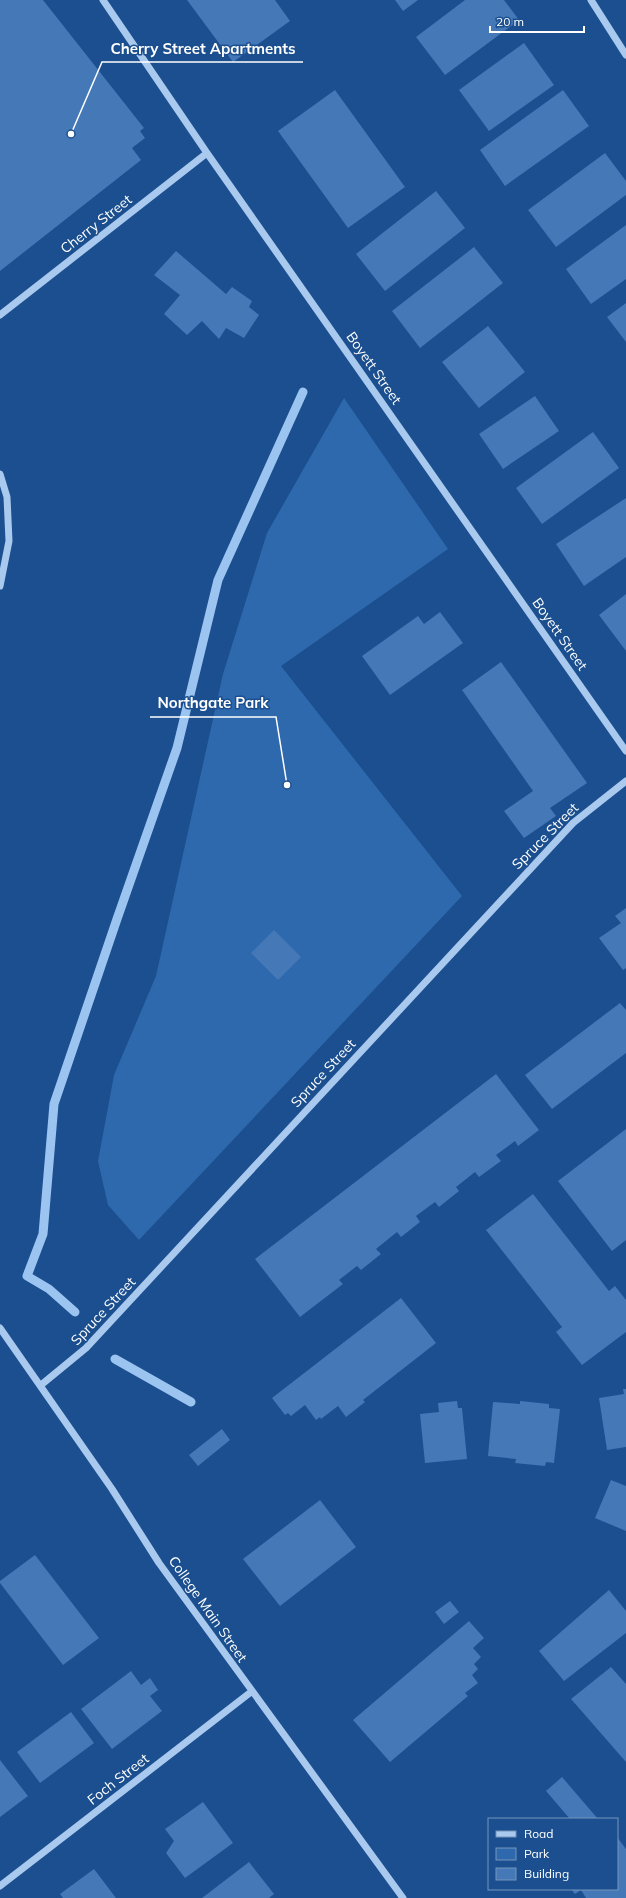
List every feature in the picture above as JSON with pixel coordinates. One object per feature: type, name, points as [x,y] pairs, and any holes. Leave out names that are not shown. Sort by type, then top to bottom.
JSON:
[{"type":"street","name":"Boyett Street","points":[[103,0],[207,153],[626,751]]},
{"type":"street","points":[[591,0],[626,55]]},
{"type":"street","name":"Cherry Street","points":[[0,315],[207,153]]},
{"type":"street","points":[[0,474],[7,498],[9,541],[0,586]]},
{"type":"street","name":"Spruce Street","points":[[41,1385],[86,1348],[573,823],[626,781]]},
{"type":"street","name":"College Main Street","points":[[0,1328],[112,1489],[159,1563],[251,1692],[403,1898]]},
{"type":"street","name":"Foch Street","points":[[0,1886],[251,1692]]},
{"type":"green space","points":[[344,398],[448,549],[281,666],[462,896],[139,1240],[108,1205],[98,1161],[114,1075],[156,976],[223,674],[267,533]]},
{"type":"building","points":[[0,0],[43,0],[144,128],[140,131],[145,138],[132,148],[141,160],[0,271]]},
{"type":"building","points":[[187,0],[275,0],[290,21],[233,62]]},
{"type":"building","points":[[395,0],[418,0],[403,11]]},
{"type":"building","points":[[465,0],[504,0],[519,20],[445,75],[416,37]]},
{"type":"building","points":[[524,43],[554,85],[489,131],[459,90]]},
{"type":"building","points":[[335,90],[405,187],[348,228],[278,131]]},
{"type":"building","points":[[563,90],[589,126],[505,186],[480,150]]},
{"type":"building","points":[[605,153],[626,181],[626,195],[556,247],[528,210]]},
{"type":"building","points":[[436,191],[465,228],[385,291],[356,254]]},
{"type":"building","points":[[626,225],[626,279],[591,304],[566,269]]},
{"type":"building","points":[[474,247],[503,283],[420,348],[392,311]]},
{"type":"building","points":[[176,251],[226,294],[232,287],[252,301],[249,307],[259,315],[244,338],[226,328],[219,339],[202,321],[187,335],[164,314],[180,295],[154,275]]},
{"type":"building","points":[[626,303],[626,342],[607,317]]},
{"type":"building","points":[[488,326],[525,372],[479,408],[442,362]]},
{"type":"building","points":[[535,396],[559,431],[503,469],[479,434]]},
{"type":"building","points":[[593,432],[619,468],[542,524],[516,488]]},
{"type":"building","points":[[626,498],[626,557],[584,586],[556,544]]},
{"type":"building","points":[[626,594],[626,651],[599,615]]},
{"type":"building","points":[[440,612],[463,643],[390,695],[362,656],[418,616],[424,624]]},
{"type":"building","points":[[501,662],[587,783],[550,808],[556,816],[524,838],[504,811],[533,791],[462,690]]},
{"type":"building","points":[[626,908],[626,968],[623,970],[599,938],[621,923],[615,916]]},
{"type":"building","points":[[274,930],[301,957],[278,980],[251,953]]},
{"type":"building","points":[[620,1003],[626,1010],[626,1053],[552,1109],[525,1075]]},
{"type":"building","points":[[496,1074],[539,1130],[518,1146],[515,1141],[496,1155],[501,1161],[479,1177],[475,1172],[456,1187],[459,1191],[439,1207],[435,1202],[416,1216],[420,1222],[401,1237],[397,1232],[376,1249],[381,1254],[361,1270],[357,1266],[339,1280],[343,1284],[300,1317],[255,1259]]},
{"type":"building","points":[[626,1129],[626,1240],[612,1251],[558,1181]]},
{"type":"building","points":[[533,1194],[609,1291],[615,1286],[626,1300],[626,1332],[582,1365],[556,1332],[562,1327],[486,1230]]},
{"type":"building","points":[[401,1298],[436,1343],[363,1400],[365,1402],[346,1417],[338,1406],[321,1419],[320,1417],[316,1420],[305,1405],[291,1416],[288,1413],[285,1415],[272,1398]]},
{"type":"building","points":[[623,1389],[626,1389],[626,1447],[607,1450],[599,1398],[624,1394]]},
{"type":"building","points":[[457,1401],[458,1408],[462,1408],[467,1459],[425,1463],[420,1414],[439,1412],[438,1403]]},
{"type":"building","points":[[520,1401],[549,1404],[549,1408],[560,1409],[554,1463],[546,1462],[545,1466],[515,1463],[516,1459],[488,1456],[493,1402],[520,1404]]},
{"type":"building","points":[[222,1429],[230,1440],[198,1466],[189,1455]]},
{"type":"building","points":[[611,1480],[626,1486],[626,1531],[595,1518]]},
{"type":"building","points":[[320,1500],[356,1547],[280,1606],[243,1559]]},
{"type":"building","points":[[35,1555],[99,1638],[63,1665],[0,1583],[0,1581]]},
{"type":"building","points":[[609,1590],[626,1611],[626,1633],[564,1681],[539,1651]]},
{"type":"building","points":[[450,1601],[459,1612],[444,1624],[435,1612]]},
{"type":"building","points":[[469,1621],[484,1638],[473,1648],[481,1657],[474,1664],[478,1669],[472,1675],[478,1683],[465,1693],[468,1696],[390,1762],[353,1720]]},
{"type":"building","points":[[611,1667],[626,1684],[626,1762],[571,1699]]},
{"type":"building","points":[[131,1671],[141,1685],[150,1678],[158,1690],[150,1696],[162,1711],[112,1749],[81,1709]]},
{"type":"building","points":[[71,1712],[94,1743],[40,1783],[17,1752]]},
{"type":"building","points":[[0,1760],[28,1796],[0,1817]]},
{"type":"building","points":[[562,1777],[597,1818],[569,1818],[546,1791]]},
{"type":"building","points":[[203,1802],[233,1843],[185,1878],[166,1853],[174,1841],[165,1829]]},
{"type":"building","points":[[618,1838],[626,1849],[626,1898],[586,1898],[581,1890],[618,1890]]},
{"type":"building","points":[[249,1862],[274,1894],[269,1898],[202,1898]]},
{"type":"building","points":[[94,1869],[116,1898],[63,1898],[60,1894]]},
{"type":"building","points":[[572,1890],[581,1890],[575,1894]]},
{"type":"waterway","points":[[75,1312],[49,1289],[27,1276],[43,1234],[54,1104],[177,748],[218,580],[303,392]]},
{"type":"waterway","points":[[115,1359],[191,1402]]},
{"type":"place","name":"Cherry Street Apartments","points":[[71,134]]},
{"type":"place","name":"Northgate Park","points":[[287,785]]}]
